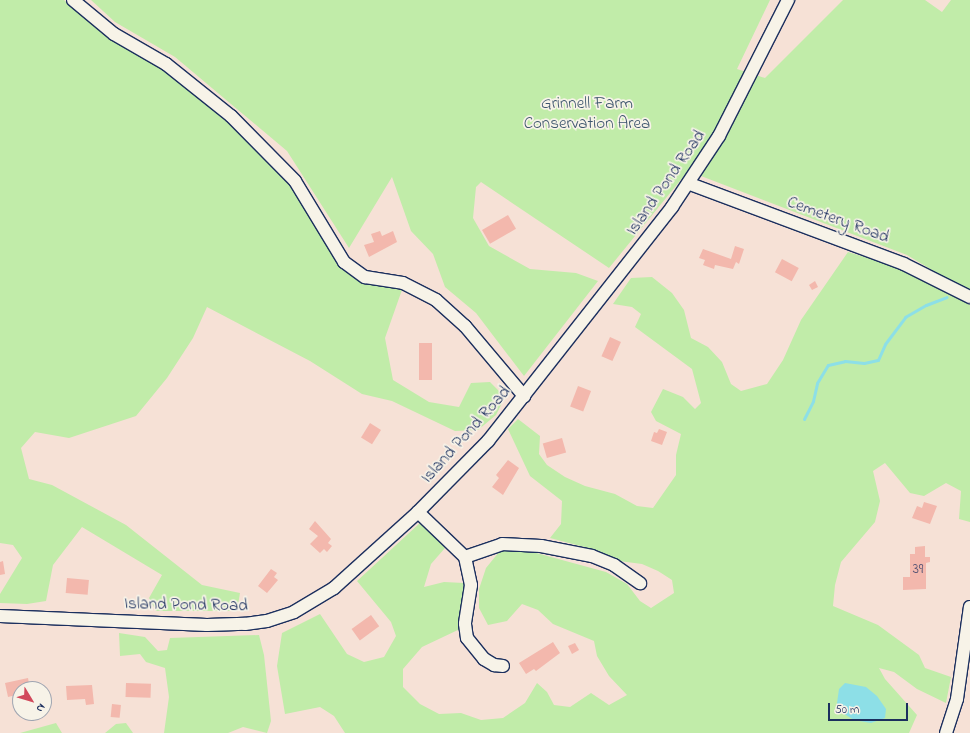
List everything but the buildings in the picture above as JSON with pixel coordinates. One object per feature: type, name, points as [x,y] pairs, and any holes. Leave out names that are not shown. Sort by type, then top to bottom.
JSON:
[{"type":"street","points":[[73,0],[114,34],[166,64],[231,116],[295,181],[344,262],[365,277],[404,283],[436,300],[465,326],[524,396]]},
{"type":"street","name":"Island Pond Road","points":[[0,616],[214,626],[267,621],[294,612],[323,596],[418,512],[470,461],[524,396],[690,184],[738,102],[788,0]]},
{"type":"street","name":"Cemetery Road","points":[[690,184],[904,264],[970,297]]},
{"type":"street","points":[[418,512],[466,557],[471,585],[465,624],[467,638],[484,659],[494,665],[503,666]]},
{"type":"street","points":[[466,557],[502,544],[541,546],[592,556],[614,565],[640,583]]},
{"type":"street","points":[[946,733],[957,699],[970,607]]},
{"type":"green space","points":[[0,0],[64,0],[91,22],[174,76],[224,117],[268,160],[306,205],[337,259],[403,287],[385,338],[393,380],[429,402],[459,407],[471,383],[490,382],[505,397],[496,415],[478,430],[455,431],[392,401],[362,394],[310,361],[207,307],[193,338],[167,378],[136,416],[69,438],[35,432],[21,448],[29,479],[52,485],[126,525],[202,585],[240,593],[237,611],[156,611],[149,598],[162,575],[82,527],[53,565],[46,601],[27,604],[0,603],[0,594],[22,558],[13,545],[0,543]]},
{"type":"green space","name":"Grinnell Farm Conservation Area","points":[[91,0],[770,0],[737,69],[765,78],[843,0],[925,0],[942,12],[951,0],[970,0],[970,293],[907,255],[688,171],[609,268],[481,182],[476,187],[473,218],[489,246],[530,269],[576,273],[598,281],[524,376],[476,313],[445,287],[433,254],[411,231],[392,177],[349,248],[287,151],[175,57],[115,22]]},
{"type":"green space","points":[[848,252],[898,267],[947,291],[970,305],[970,522],[959,519],[961,491],[946,483],[924,496],[910,493],[885,463],[873,471],[880,501],[875,522],[841,562],[835,585],[833,606],[878,625],[919,655],[925,668],[951,677],[946,703],[917,689],[894,672],[879,668],[885,679],[917,715],[909,733],[345,733],[334,716],[320,707],[285,714],[277,666],[282,633],[320,614],[347,654],[364,662],[384,657],[396,636],[391,622],[357,581],[421,522],[445,548],[431,564],[424,587],[444,582],[464,583],[460,629],[422,647],[403,669],[403,687],[420,704],[439,714],[461,713],[481,720],[503,718],[525,703],[537,683],[547,692],[554,705],[570,707],[591,693],[609,705],[627,695],[609,676],[597,656],[594,641],[553,624],[538,610],[522,604],[507,621],[488,625],[479,608],[479,589],[486,568],[499,552],[518,548],[606,572],[627,584],[640,601],[651,608],[674,593],[672,580],[658,571],[642,564],[619,561],[588,548],[550,538],[561,524],[562,501],[530,476],[508,429],[518,419],[540,436],[539,454],[547,465],[565,477],[585,486],[615,494],[637,506],[653,508],[676,475],[676,455],[681,434],[656,421],[651,412],[663,389],[683,397],[695,409],[701,403],[692,369],[635,327],[641,314],[632,307],[613,304],[631,278],[652,277],[672,293],[684,310],[691,338],[708,347],[722,362],[731,384],[741,391],[767,384],[783,360],[801,320]]},
{"type":"green space","points":[[119,633],[145,637],[158,651],[167,650],[170,638],[259,635],[264,655],[271,721],[267,733],[243,727],[228,733],[164,733],[169,697],[165,668],[146,662],[140,654],[120,656]]},
{"type":"green space","points":[[56,723],[62,733],[20,733]]},
{"type":"green space","points":[[126,723],[133,733],[105,733],[116,724]]},
{"type":"water","points":[[845,683],[866,687],[877,696],[886,709],[885,718],[871,723],[854,720],[841,712],[837,703],[839,689]]},
{"type":"waterway","points":[[804,419],[813,401],[817,383],[828,365],[845,361],[864,363],[878,360],[885,344],[905,317],[926,305],[947,297]]}]
